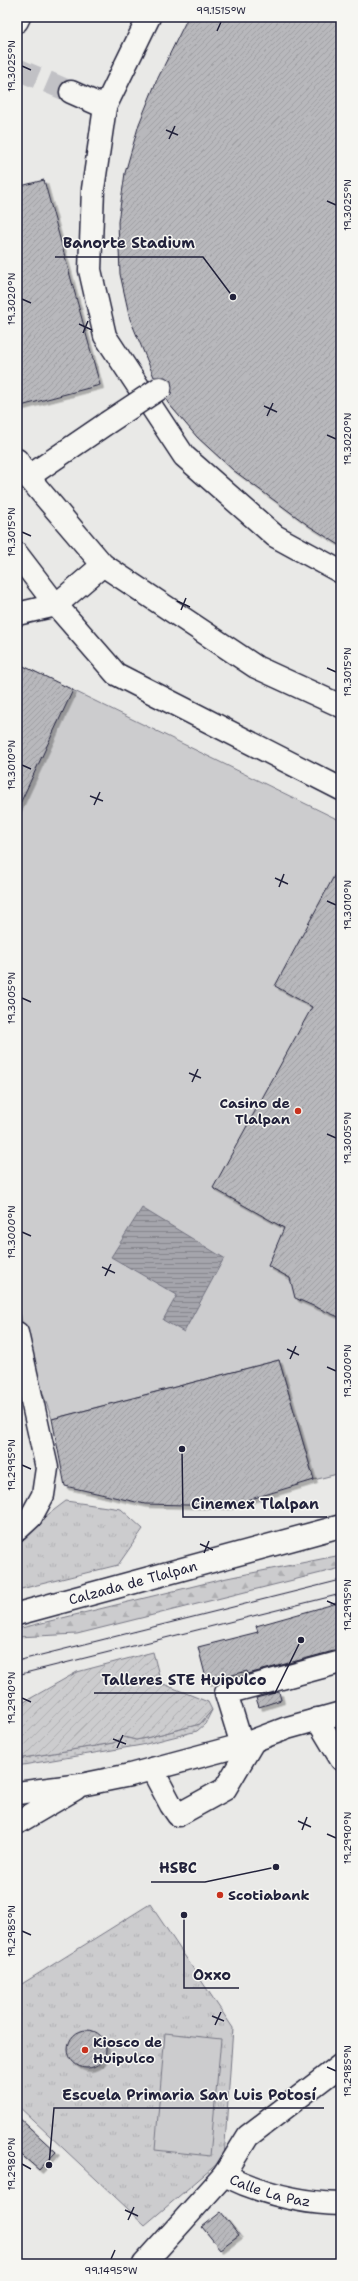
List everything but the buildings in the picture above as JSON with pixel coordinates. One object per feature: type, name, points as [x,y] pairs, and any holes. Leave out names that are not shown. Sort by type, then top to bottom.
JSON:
[{"type":"street","points":[[17,21],[19,17]]},
{"type":"street","points":[[149,17],[105,107],[93,189],[90,270],[105,336],[184,456],[275,536],[341,572]]},
{"type":"street","points":[[71,92],[105,107]]},
{"type":"street","points":[[160,388],[107,423],[22,469],[103,565],[256,667],[341,706]]},
{"type":"street","points":[[17,554],[56,605],[116,674],[341,789]]},
{"type":"street","points":[[17,614],[56,605],[103,565]]},
{"type":"street","points":[[17,1333],[47,1468],[43,1495],[31,1517],[17,1530]]},
{"type":"street","name":"Calzada de Tlalpan","points":[[17,1614],[341,1526]]},
{"type":"street","points":[[152,1769],[178,1815],[225,1789],[247,1743],[226,1693],[341,1662]]},
{"type":"street","points":[[17,1793],[81,1785],[152,1769],[247,1743],[287,1728],[341,1713]]},
{"type":"street","points":[[317,1719],[341,1759]]},
{"type":"street","points":[[17,1823],[81,1785]]},
{"type":"street","points":[[224,2176],[248,2136],[341,2065]]},
{"type":"street","name":"Calle La Paz","points":[[144,2264],[224,2176],[244,2185],[285,2198],[341,2204]]},
{"type":"green space","points":[[17,663],[341,821],[341,1473],[314,1480],[279,1360],[52,1419],[27,1349],[17,1295]]},
{"type":"green space","points":[[66,1501],[121,1509],[143,1529],[118,1565],[17,1590],[17,1538]]},
{"type":"green space","points":[[341,1555],[341,1568],[77,1634],[17,1637],[17,1629],[227,1578]]},
{"type":"green space","points":[[153,1652],[161,1683],[208,1702],[212,1710],[200,1724],[136,1740],[124,1737],[113,1743],[17,1759],[17,1706],[77,1672]]},
{"type":"green space","points":[[212,1710],[205,1724],[197,1731],[142,1745],[17,1766],[17,1759],[113,1743],[124,1737],[136,1740],[200,1724]]},
{"type":"green space","points":[[150,1904],[233,2028],[224,2158],[145,2225],[17,2105],[17,1987]]},
{"type":"green space","points":[[165,2033],[221,2039],[210,2156],[155,2150]]},
{"type":"shaded area","points":[[142,1208],[224,1258],[184,1332],[163,1320],[177,1295],[111,1257]]},
{"type":"tunnel","points":[[17,69],[71,92]]},
{"type":"tram line","points":[[17,1661],[341,1580]]},
{"type":"tram line","points":[[17,1675],[341,1594]]},
{"type":"place","name":"Banorte Stadium","points":[[233,297]]},
{"type":"place","name":"Casino de Tlalpan","points":[[298,1111]]},
{"type":"place","name":"Cinemex Tlalpan","points":[[182,1449]]},
{"type":"place","name":"Talleres STE Huipulco","points":[[301,1640]]},
{"type":"place","name":"HSBC","points":[[276,1867]]},
{"type":"place","name":"Scotiabank","points":[[220,1895]]},
{"type":"place","name":"Oxxo","points":[[184,1915]]},
{"type":"place","name":"Kiosco de Huipulco","points":[[85,2050]]},
{"type":"place","name":"Escuela Primaria San Luis Potosí","points":[[49,2165]]}]
